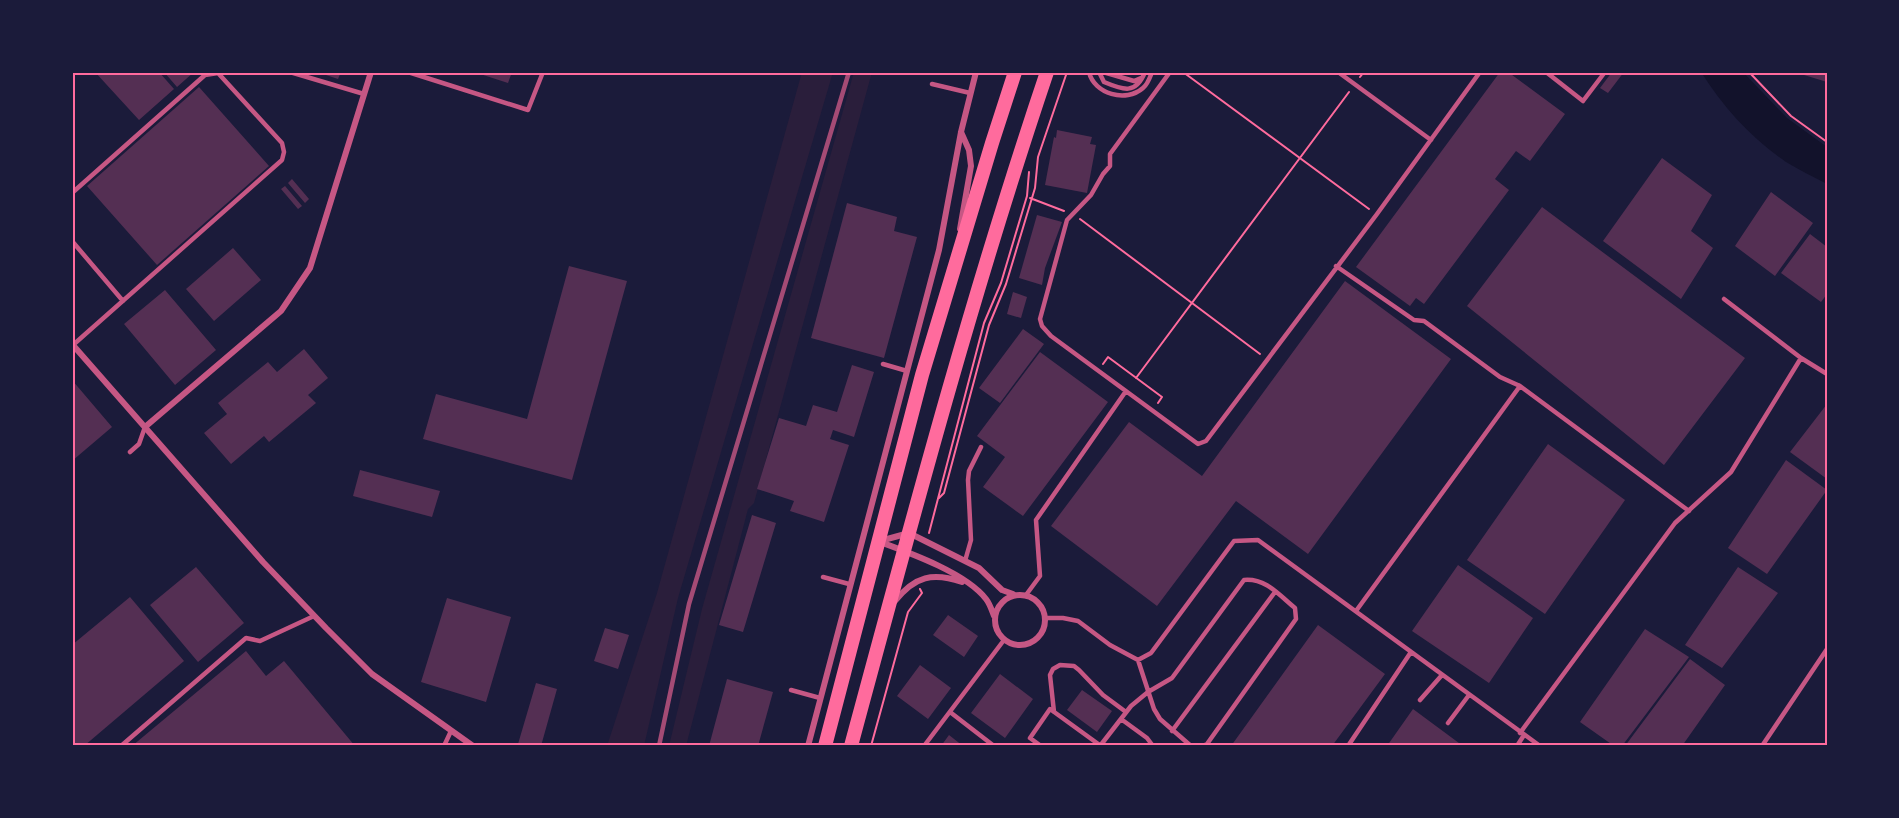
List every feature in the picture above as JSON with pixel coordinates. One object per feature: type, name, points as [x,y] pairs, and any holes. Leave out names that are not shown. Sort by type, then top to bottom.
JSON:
[{"type":"highway","points":[[825,746],[922,375],[1015,72]]},
{"type":"highway","points":[[851,746],[903,551],[996,226],[1047,72]]},
{"type":"street","points":[[145,427],[281,311],[310,268],[371,72]]},
{"type":"street","points":[[808,746],[939,250],[961,132],[976,72]]},
{"type":"street","points":[[948,288],[971,166],[969,150],[961,132]]},
{"type":"street","points":[[72,344],[263,562],[314,616],[372,674],[473,746]]},
{"type":"street","points":[[909,533],[965,561],[984,573],[1002,590],[1026,595],[1039,604],[1045,618],[1044,626],[1035,640],[1020,645],[1004,640],[996,629],[994,616],[987,600],[974,587],[921,558],[879,542],[909,533]]},
{"type":"street","points":[[888,609],[908,587],[917,581],[936,576],[974,587]]},
{"type":"street","points":[[994,616],[1002,602],[1017,594]]},
{"type":"lane","points":[[290,72],[364,94]]},
{"type":"lane","points":[[408,72],[528,110],[543,72]]},
{"type":"lane","points":[[1089,72],[1096,86],[1111,94],[1121,96],[1137,93],[1145,87],[1152,72]]},
{"type":"lane","points":[[1101,72],[1134,81],[1144,75]]},
{"type":"lane","points":[[1101,72],[1104,82],[1124,90],[1135,86],[1144,75]]},
{"type":"lane","points":[[1170,72],[1110,154],[1110,166],[1091,195],[1067,220],[1040,322],[1051,336],[1196,443],[1201,444],[1206,441],[1377,214],[1480,72]]},
{"type":"lane","points":[[1338,72],[1431,140]]},
{"type":"lane","points":[[1546,72],[1584,101],[1605,72]]},
{"type":"lane","points":[[72,193],[205,75],[218,73],[282,143],[284,152],[282,160],[72,344]]},
{"type":"lane","points":[[932,84],[970,93]]},
{"type":"lane","points":[[72,241],[123,300]]},
{"type":"lane","points":[[1336,266],[1414,320],[1424,321],[1500,377],[1520,386],[1689,511]]},
{"type":"lane","points":[[1724,299],[1801,358],[1827,374]]},
{"type":"lane","points":[[1517,746],[1522,734],[1675,523],[1731,472],[1801,358]]},
{"type":"lane","points":[[883,364],[907,371]]},
{"type":"lane","points":[[1356,611],[1520,386]]},
{"type":"lane","points":[[1026,595],[1040,576],[1036,520],[1126,391]]},
{"type":"lane","points":[[130,452],[138,444],[145,427]]},
{"type":"lane","points":[[965,561],[972,540],[969,471],[981,447]]},
{"type":"lane","points":[[1137,660],[1151,652],[1234,541],[1258,540],[1540,746]]},
{"type":"lane","points":[[823,577],[849,585]]},
{"type":"lane","points":[[1041,746],[1030,738],[1050,709],[1101,746],[1126,712],[1148,692],[1172,678],[1244,580],[1256,579],[1294,608],[1296,619],[1207,744],[1202,746]]},
{"type":"lane","points":[[1172,731],[1275,592]]},
{"type":"lane","points":[[121,746],[246,638],[260,641],[314,616]]},
{"type":"lane","points":[[1045,618],[1078,621],[1110,645],[1137,660],[1160,719],[1191,746]]},
{"type":"lane","points":[[924,746],[1004,640]]},
{"type":"lane","points":[[1761,746],[1827,650]]},
{"type":"lane","points":[[1348,746],[1411,652]]},
{"type":"lane","points":[[1053,712],[1050,675],[1053,669],[1060,665],[1074,666],[1103,695],[1126,712]]},
{"type":"lane","points":[[1420,700],[1442,675]]},
{"type":"lane","points":[[791,690],[820,698]]},
{"type":"lane","points":[[1448,723],[1469,695]]},
{"type":"lane","points":[[950,712],[994,746]]},
{"type":"lane","points":[[1121,719],[1147,738],[1153,746]]},
{"type":"lane","points":[[444,746],[451,731]]},
{"type":"path","points":[[1030,166],[1027,196],[1001,283],[984,323],[938,500],[944,493],[989,325],[1006,284],[1032,198],[1038,157],[1067,72]]},
{"type":"path","points":[[1183,72],[1377,214]]},
{"type":"path","points":[[1136,378],[1364,72]]},
{"type":"path","points":[[1749,72],[1791,116],[1827,142]]},
{"type":"path","points":[[1027,196],[1072,214],[1268,359]]},
{"type":"path","points":[[871,746],[908,612],[922,593],[917,581]]},
{"type":"shaded area","points":[[802,72],[833,72],[678,598],[644,746],[607,746],[657,593]]},
{"type":"shaded area","points":[[854,72],[872,72],[754,503],[748,509],[686,746],[669,746],[702,609]]},
{"type":"shaded area","points":[[1701,72],[1743,72],[1787,118],[1827,147],[1827,184],[1786,162],[1761,143],[1729,110]]},
{"type":"building","points":[[95,72],[159,72],[174,89],[139,120]]},
{"type":"building","points":[[164,72],[194,72],[177,87]]},
{"type":"building","points":[[317,72],[341,72],[338,79]]},
{"type":"building","points":[[474,72],[512,72],[508,83]]},
{"type":"building","points":[[1500,72],[1508,72],[1565,114],[1530,161],[1516,151],[1495,179],[1509,190],[1424,304],[1416,298],[1410,306],[1356,267]]},
{"type":"building","points":[[1612,72],[1624,72],[1608,93],[1600,88]]},
{"type":"building","points":[[1805,72],[1827,72],[1827,82],[1804,75]]},
{"type":"building","points":[[199,87],[269,166],[157,265],[87,186]]},
{"type":"building","points":[[1057,130],[1092,137],[1090,144],[1096,145],[1087,193],[1045,185]]},
{"type":"building","points":[[1662,158],[1712,195],[1691,231],[1713,248],[1681,299],[1603,241]]},
{"type":"building","points":[[292,179],[309,199],[305,203],[288,183]]},
{"type":"building","points":[[285,186],[302,206],[298,209],[281,189]]},
{"type":"building","points":[[1771,192],[1813,223],[1775,276],[1735,246]]},
{"type":"building","points":[[847,203],[897,217],[894,231],[917,237],[884,358],[811,338]]},
{"type":"building","points":[[1542,207],[1745,358],[1664,465],[1467,306]]},
{"type":"building","points":[[1037,215],[1062,222],[1045,268],[1042,285],[1019,278]]},
{"type":"building","points":[[1810,234],[1827,247],[1827,294],[1821,302],[1781,273]]},
{"type":"building","points":[[233,248],[261,280],[214,321],[186,289]]},
{"type":"building","points":[[569,266],[627,281],[572,480],[423,439],[436,394],[527,419]]},
{"type":"building","points":[[1345,281],[1451,359],[1308,554],[1236,501],[1157,606],[1051,526],[1129,422],[1202,476]]},
{"type":"building","points":[[165,290],[216,350],[175,385],[124,324]]},
{"type":"building","points":[[1013,292],[1027,297],[1021,318],[1007,314]]},
{"type":"building","points":[[1023,329],[1044,344],[1000,403],[979,388]]},
{"type":"building","points":[[304,349],[328,378],[308,395],[316,403],[269,442],[264,436],[231,464],[204,433],[227,414],[218,403],[268,362],[277,372]]},
{"type":"building","points":[[1040,352],[1108,402],[1023,516],[983,487],[1005,457],[977,436]]},
{"type":"building","points":[[852,365],[874,372],[854,437],[833,430],[830,439],[849,445],[824,522],[790,511],[794,501],[757,489],[779,418],[806,426],[813,405],[837,412]]},
{"type":"building","points":[[72,380],[112,427],[72,461]]},
{"type":"building","points":[[1827,404],[1827,479],[1790,452]]},
{"type":"building","points":[[1548,444],[1625,500],[1545,614],[1467,560]]},
{"type":"building","points":[[1786,460],[1827,490],[1767,574],[1728,548]]},
{"type":"building","points":[[360,470],[440,491],[432,517],[353,496]]},
{"type":"building","points":[[752,515],[776,523],[743,632],[719,625]]},
{"type":"building","points":[[1458,565],[1533,618],[1489,683],[1412,631]]},
{"type":"building","points":[[196,567],[244,623],[198,662],[150,605]]},
{"type":"building","points":[[1738,567],[1778,593],[1722,668],[1685,645]]},
{"type":"building","points":[[130,597],[184,661],[84,746],[72,746],[72,645]]},
{"type":"building","points":[[447,598],[511,617],[486,702],[421,682]]},
{"type":"building","points":[[948,615],[978,636],[964,657],[933,635]]},
{"type":"building","points":[[1318,625],[1385,674],[1332,746],[1231,746]]},
{"type":"building","points":[[605,628],[629,635],[618,669],[594,661]]},
{"type":"building","points":[[1645,629],[1689,657],[1622,746],[1614,746],[1580,722]]},
{"type":"building","points":[[246,651],[266,676],[284,661],[355,746],[132,746]]},
{"type":"building","points":[[1690,659],[1725,685],[1682,746],[1625,746]]},
{"type":"building","points":[[920,665],[951,688],[928,719],[897,696]]},
{"type":"building","points":[[1000,674],[1033,699],[1005,738],[971,713]]},
{"type":"building","points":[[727,679],[773,692],[758,746],[709,746]]},
{"type":"building","points":[[536,683],[557,689],[541,746],[525,746],[518,744]]},
{"type":"building","points":[[1082,690],[1112,711],[1097,732],[1067,710]]},
{"type":"building","points":[[1413,709],[1463,746],[1387,746]]},
{"type":"building","points":[[949,735],[963,746],[941,746]]},
{"type":"railway","points":[[659,746],[689,604],[849,72]]}]
